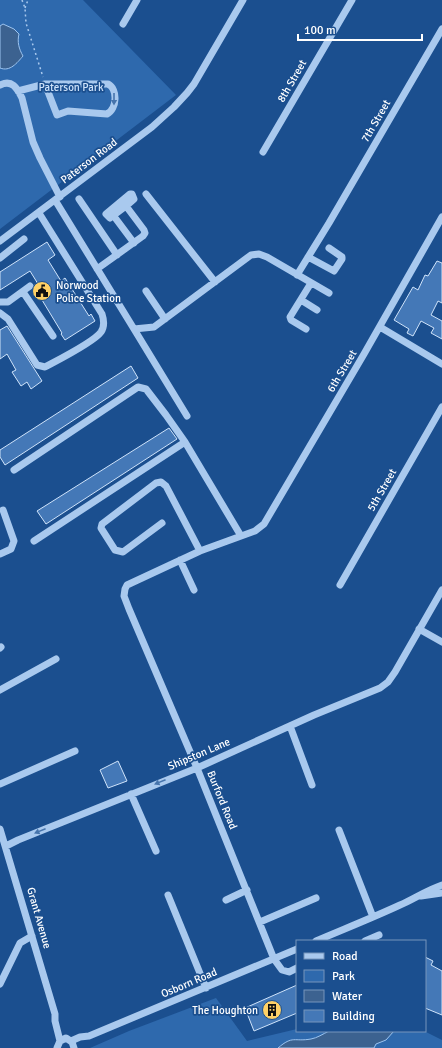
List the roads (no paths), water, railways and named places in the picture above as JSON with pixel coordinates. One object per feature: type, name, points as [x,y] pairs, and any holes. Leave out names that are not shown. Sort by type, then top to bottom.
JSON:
[{"type":"street","points":[[123,24],[137,0]]},
{"type":"street","name":"Paterson Road","points":[[0,241],[152,127],[187,93],[200,75],[243,0]]},
{"type":"street","name":"8th Street","points":[[263,152],[352,0]]},
{"type":"street","name":"7th Street","points":[[297,275],[442,29]]},
{"type":"street","points":[[0,84],[5,83],[15,86],[22,98],[36,148],[58,199],[97,269],[187,416]]},
{"type":"street","points":[[18,91],[45,84],[108,84],[112,86],[114,90],[115,104],[111,112],[107,114],[68,111],[57,115],[45,84]]},
{"type":"street","points":[[146,194],[215,282]]},
{"type":"street","points":[[79,199],[117,255]]},
{"type":"street","points":[[97,269],[144,236],[144,230],[126,206]]},
{"type":"street","points":[[0,313],[8,319],[37,365],[45,367],[97,337],[102,331],[104,319],[102,314],[39,213]]},
{"type":"street","name":"6th Street","points":[[241,536],[255,531],[264,524],[271,514],[442,217]]},
{"type":"street","points":[[116,219],[134,242]]},
{"type":"street","points":[[0,258],[24,239]]},
{"type":"street","points":[[308,257],[334,271],[342,257],[329,248]]},
{"type":"street","points":[[134,329],[154,327],[251,255],[259,254],[329,293]]},
{"type":"street","points":[[306,329],[291,320],[290,317],[311,283]]},
{"type":"street","points":[[0,302],[8,302],[30,286]]},
{"type":"street","points":[[146,291],[165,319]]},
{"type":"street","points":[[23,292],[53,336]]},
{"type":"street","points":[[301,300],[317,310]]},
{"type":"street","points":[[380,327],[442,364]]},
{"type":"street","points":[[14,470],[138,387],[146,389],[185,442],[241,536],[180,560],[194,590]]},
{"type":"street","name":"5th Street","points":[[340,585],[442,407]]},
{"type":"street","points":[[34,541],[185,442]]},
{"type":"street","points":[[162,523],[123,552],[118,552],[115,550],[101,528],[102,524],[156,483],[161,482],[166,486],[200,551]]},
{"type":"street","points":[[0,554],[11,549],[14,542],[3,510]]},
{"type":"street","name":"Burford Road","points":[[180,560],[127,585],[124,593],[125,600],[197,768],[274,959]]},
{"type":"street","name":"Shipston Lane","points":[[6,846],[197,768],[290,726],[372,693],[388,682],[395,672],[442,590]]},
{"type":"street","points":[[419,629],[442,642]]},
{"type":"street","points":[[0,690],[56,659]]},
{"type":"street","points":[[290,726],[312,785]]},
{"type":"street","points":[[0,784],[75,751]]},
{"type":"street","points":[[131,794],[156,851]]},
{"type":"street","name":"Grant Avenue","points":[[0,829],[58,1020],[64,1045]]},
{"type":"street","points":[[339,830],[374,917]]},
{"type":"street","points":[[318,940],[374,917],[442,885]]},
{"type":"street","points":[[226,900],[247,890]]},
{"type":"street","points":[[421,896],[442,893]]},
{"type":"street","points":[[168,895],[206,988]]},
{"type":"street","points":[[260,922],[316,898]]},
{"type":"street","points":[[367,940],[379,935]]},
{"type":"street","points":[[0,984],[20,943],[32,936]]},
{"type":"street","name":"Osborn Road","points":[[64,1045],[80,1037],[89,1036],[206,988],[296,949]]},
{"type":"street","points":[[274,959],[282,970],[289,972],[296,968]]},
{"type":"water","points":[[3,24],[14,29],[19,34],[18,40],[20,51],[23,56],[13,66],[7,69],[0,68],[0,26]]},
{"type":"water","points":[[327,1032],[393,1032],[386,1040],[376,1044],[374,1048],[278,1048],[291,1040],[305,1040],[320,1036]]},
{"type":"place","name":"Norwood Police Station","points":[[42,291]]},
{"type":"place","name":"The Houghton","points":[[272,1010]]},
{"type":"park label","name":"Paterson Park","points":[[71,87]]}]
